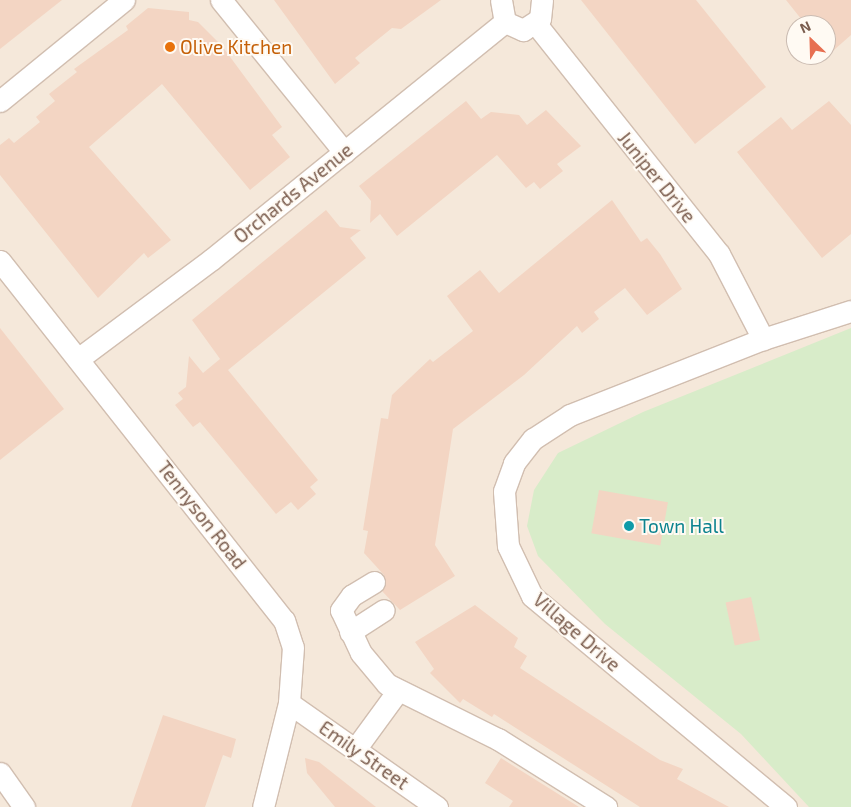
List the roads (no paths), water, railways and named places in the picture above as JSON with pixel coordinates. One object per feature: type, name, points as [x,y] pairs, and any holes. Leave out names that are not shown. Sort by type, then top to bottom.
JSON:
[{"type":"street","points":[[0,100],[124,0]]},
{"type":"street","points":[[221,0],[344,152]]},
{"type":"street","points":[[501,0],[505,22],[516,29],[536,24],[543,13],[542,0]]},
{"type":"street","name":"Orchards Avenue","points":[[78,359],[344,152],[505,22]]},
{"type":"street","name":"Juniper Drive","points":[[536,24],[720,254],[763,339]]},
{"type":"street","name":"Tennyson Road","points":[[0,261],[284,620],[294,646],[289,703],[265,806]]},
{"type":"street","name":"Village Drive","points":[[786,807],[532,596],[516,566],[504,521],[504,491],[514,463],[533,439],[570,415],[763,339],[851,311]]},
{"type":"street","points":[[374,582],[344,603],[341,610],[350,632],[369,666],[397,692],[463,719],[606,807]]},
{"type":"street","points":[[350,632],[384,610]]},
{"type":"street","points":[[356,748],[397,692]]},
{"type":"street","name":"Emily Street","points":[[289,703],[438,807]]},
{"type":"street","points":[[0,773],[24,807]]},
{"type":"place","name":"Olive Kitchen","points":[[170,47]]},
{"type":"place","name":"Town Hall","points":[[629,526]]}]
